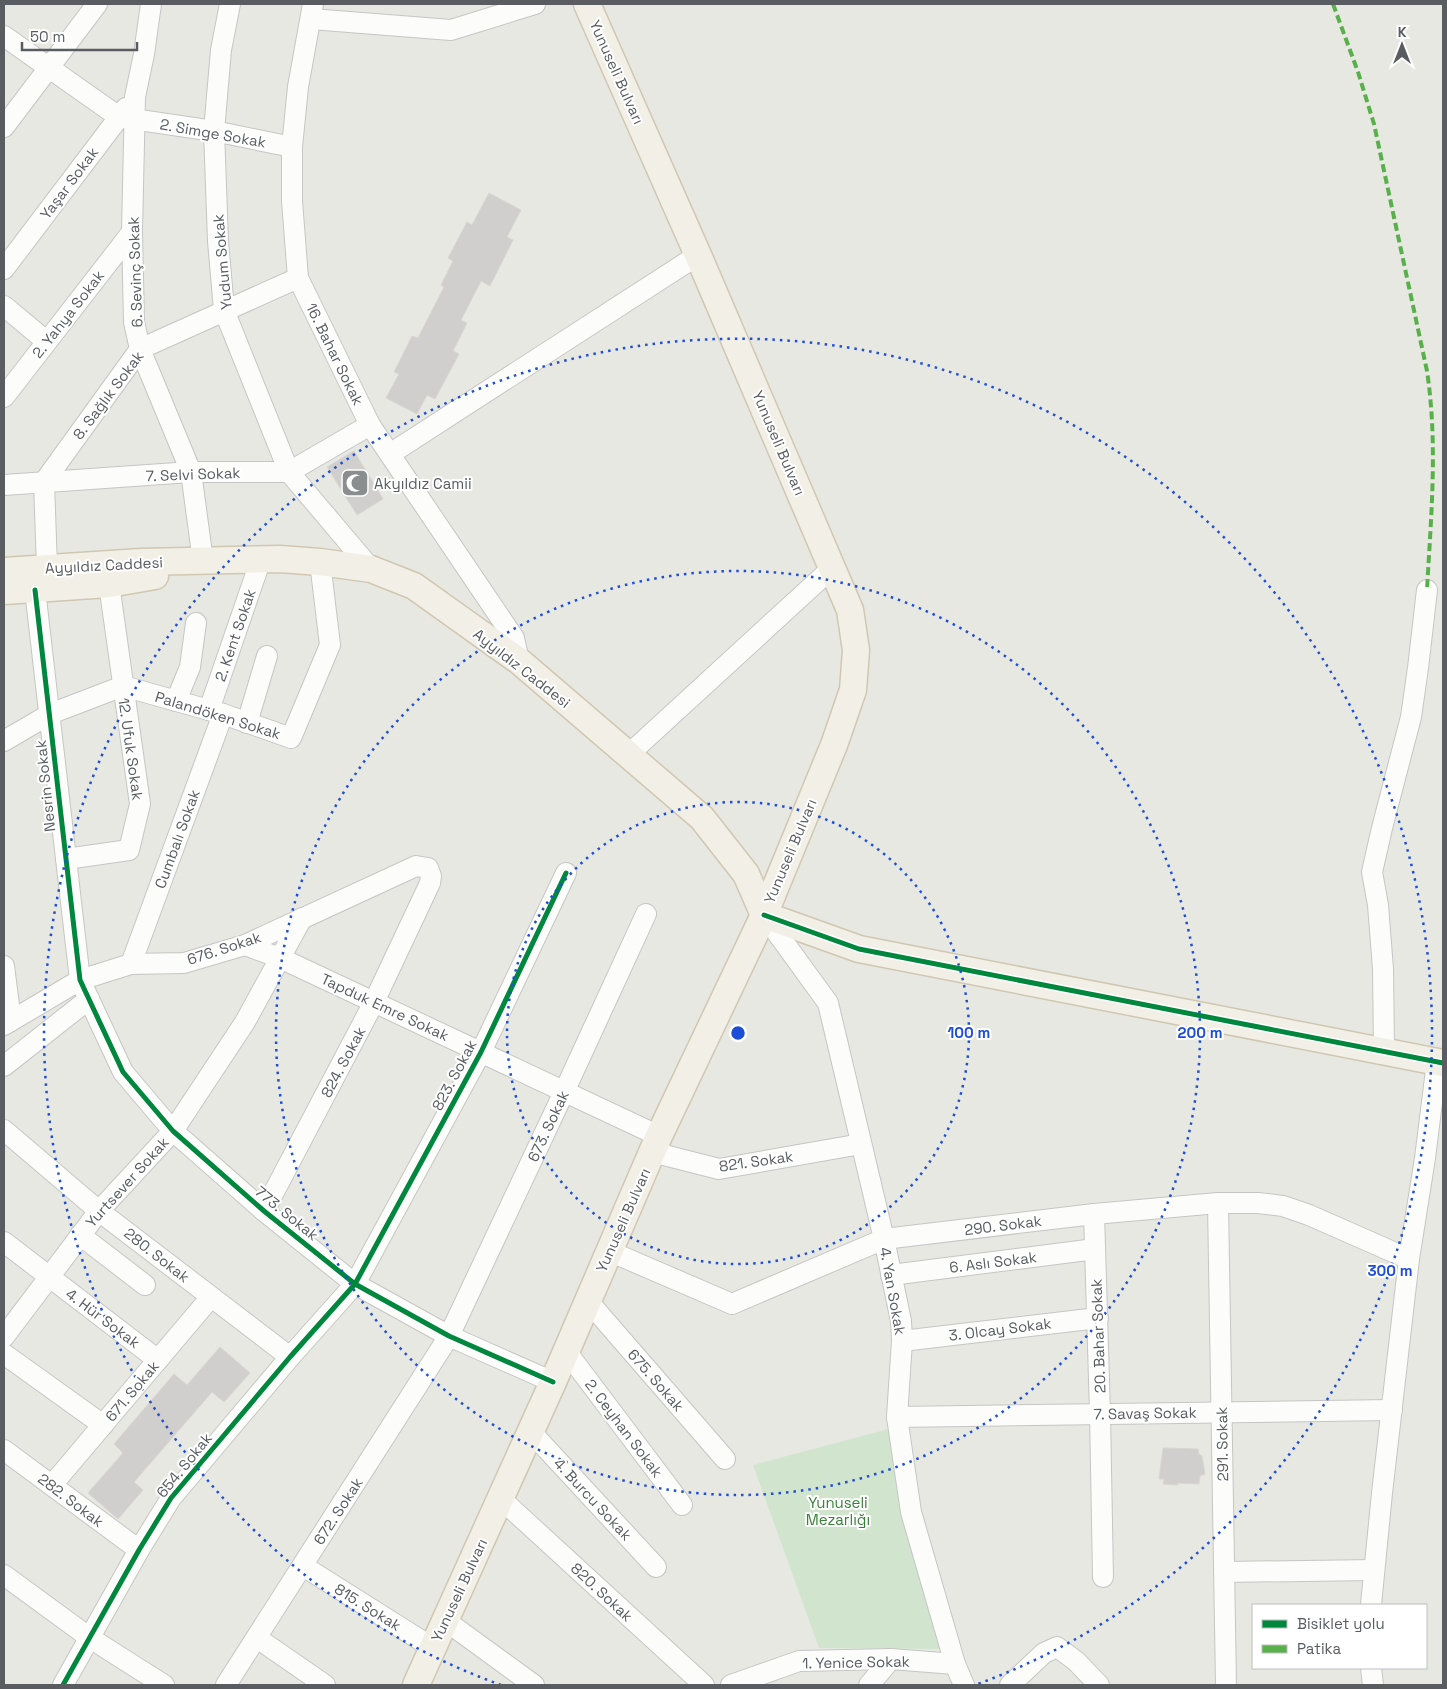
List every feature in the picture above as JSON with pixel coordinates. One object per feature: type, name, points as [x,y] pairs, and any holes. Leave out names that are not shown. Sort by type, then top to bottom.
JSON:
[{"type":"main road","name":"Yunuseli Bulvarı","points":[[416,1685],[553,1382],[656,1144],[764,915],[834,745],[852,690],[856,650],[850,610],[588,4]]},
{"type":"main road","name":"Ayyıldız Caddesi","points":[[4,591],[41,579],[141,562],[280,559],[371,569],[414,586],[518,661],[702,818],[746,874],[764,915]]},
{"type":"main road","name":"Ayyıldız Caddesi","points":[[4,571],[41,579],[109,584],[147,578],[203,561]]},
{"type":"main road","points":[[764,915],[859,949],[1440,1063]]},
{"type":"street","points":[[4,127],[97,4]]},
{"type":"street","name":"6. Sevinç Sokak","points":[[151,4],[144,54],[135,96],[127,118],[134,322],[140,349],[191,472],[203,561]]},
{"type":"street","name":"Yudum Sokak","points":[[230,4],[221,50],[214,132],[218,241],[224,310],[289,472],[371,569]]},
{"type":"street","points":[[312,11],[452,30],[535,4]]},
{"type":"street","name":"16. Bahar Sokak","points":[[312,11],[298,87],[292,147],[292,201],[298,278],[370,425],[514,638],[518,661]]},
{"type":"street","points":[[4,36],[49,68],[127,118]]},
{"type":"street","name":"2. Simge Sokak","points":[[127,118],[292,147]]},
{"type":"street","name":"Yaşar Sokak","points":[[4,269],[127,118]]},
{"type":"street","name":"2. Yahya Sokak","points":[[4,396],[11,372],[46,341],[132,232]]},
{"type":"street","points":[[390,454],[698,255]]},
{"type":"street","name":"8. Sağlık Sokak","points":[[44,482],[140,349],[298,278]]},
{"type":"street","points":[[4,306],[46,341]]},
{"type":"street","points":[[289,472],[370,425]]},
{"type":"street","name":"7. Selvi Sokak","points":[[4,485],[191,472],[289,472]]},
{"type":"street","name":"Nesrin Sokak","points":[[44,482],[41,579],[50,714],[80,980]]},
{"type":"street","name":"2. Kent Sokak","points":[[216,712],[261,560]]},
{"type":"street","name":"Palandöken Sokak","points":[[122,686],[216,712],[291,738],[330,645],[320,562]]},
{"type":"street","points":[[628,755],[832,568]]},
{"type":"street","name":"12. Ufuk Sokak","points":[[66,859],[129,850],[140,804],[109,584]]},
{"type":"street","points":[[1384,1051],[1384,969],[1378,905],[1372,872],[1411,717],[1426,590]]},
{"type":"street","points":[[176,701],[190,667],[196,623]]},
{"type":"street","points":[[247,723],[267,656]]},
{"type":"street","points":[[4,741],[50,714],[122,686]]},
{"type":"street","name":"Cumbalı Sokak","points":[[131,964],[216,712]]},
{"type":"street","name":"676. Sokak","points":[[7,1023],[80,980],[131,964],[184,963],[244,945],[416,866],[428,868],[431,876],[430,883]]},
{"type":"street","name":"823. Sokak","points":[[356,1284],[481,1052],[566,873]]},
{"type":"street","name":"824. Sokak","points":[[264,1211],[374,1002],[430,883]]},
{"type":"street","name":"673. Sokak","points":[[449,1336],[646,914]]},
{"type":"street","name":"4. Yan Sokak","points":[[764,915],[828,1003],[884,1239],[901,1321],[902,1341],[897,1416],[911,1512],[955,1664],[964,1685]]},
{"type":"street","name":"Yurtsever Sokak","points":[[4,1338],[99,1211],[173,1131],[245,1022],[302,918]]},
{"type":"street","name":"Tapduk Emre Sokak","points":[[244,945],[280,958],[564,1092],[656,1144]]},
{"type":"street","points":[[4,966],[7,1023]]},
{"type":"street","name":"773. Sokak","points":[[80,980],[123,1072],[173,1131],[264,1211],[356,1284],[449,1336],[553,1382]]},
{"type":"street","points":[[4,1066],[89,999]]},
{"type":"street","points":[[1371,1604],[1409,1259],[1440,1063]]},
{"type":"street","name":"280. Sokak","points":[[4,1130],[99,1211],[290,1358]]},
{"type":"street","name":"821. Sokak","points":[[656,1144],[719,1169],[861,1144]]},
{"type":"street","name":"290. Sokak","points":[[609,1251],[732,1304],[884,1239],[1094,1214],[1218,1203],[1258,1203],[1283,1206],[1309,1215],[1409,1259]]},
{"type":"street","name":"291. Sokak","points":[[1218,1203],[1226,1685]]},
{"type":"street","name":"20. Bahar Sokak","points":[[1094,1214],[1098,1318],[1102,1577]]},
{"type":"street","points":[[80,1235],[145,1284]]},
{"type":"street","name":"4. Hür Sokak","points":[[4,1242],[158,1360]]},
{"type":"street","name":"6. Aslı Sokak","points":[[892,1274],[1095,1249]]},
{"type":"street","name":"654. Sokak","points":[[71,1682],[90,1638],[139,1550],[171,1498],[290,1358],[356,1284]]},
{"type":"street","name":"671. Sokak","points":[[52,1485],[211,1297]]},
{"type":"street","name":"675. Sokak","points":[[588,1301],[725,1459]]},
{"type":"street","name":"3. Olcay Sokak","points":[[902,1341],[1098,1318]]},
{"type":"street","name":"672. Sokak","points":[[226,1685],[449,1336]]},
{"type":"street","name":"2. Ceyhan Sokak","points":[[566,1351],[682,1505]]},
{"type":"street","points":[[4,1354],[104,1425]]},
{"type":"street","name":"7. Savaş Sokak","points":[[897,1416],[1392,1410]]},
{"type":"street","name":"4. Burcu Sokak","points":[[530,1432],[656,1567]]},
{"type":"street","name":"282. Sokak","points":[[4,1450],[139,1550]]},
{"type":"street","name":"820. Sokak","points":[[501,1499],[704,1685]]},
{"type":"street","name":"815. Sokak","points":[[302,1566],[433,1648]]},
{"type":"street","points":[[1224,1572],[1374,1570]]},
{"type":"street","points":[[4,1575],[154,1683]]},
{"type":"street","points":[[446,1621],[534,1685]]},
{"type":"street","points":[[257,1638],[325,1685]]},
{"type":"street","points":[[1010,1685],[1044,1653],[1057,1647],[1076,1662],[1098,1685]]},
{"type":"street","points":[[869,1685],[891,1659]]},
{"type":"street","name":"1. Yenice Sokak","points":[[731,1685],[799,1662],[891,1659],[955,1664]]},
{"type":"street","points":[[1371,1669],[1372,1685]]},
{"type":"green space","name":"Yunuseli Mezarlığı","points":[[892,1428],[945,1649],[819,1648],[753,1465]]},
{"type":"building","points":[[489,193],[521,210],[507,237],[513,240],[490,286],[481,281],[461,320],[467,323],[453,351],[459,354],[435,399],[427,395],[417,414],[386,398],[399,374],[394,372],[412,336],[418,338],[444,287],[441,285],[453,261],[448,258],[467,222],[472,225]]},
{"type":"building","name":"Akyıldız Camii","points":[[354,451],[383,499],[357,515],[327,467]]},
{"type":"building","points":[[220,1347],[250,1373],[224,1402],[212,1392],[134,1482],[143,1490],[118,1519],[88,1493],[123,1453],[114,1444],[174,1374],[187,1385]]},
{"type":"building","points":[[1163,1448],[1198,1449],[1199,1454],[1202,1456],[1205,1474],[1200,1476],[1199,1484],[1163,1484],[1164,1479],[1159,1479]]},
{"type":"marked path","points":[[1333,4],[1358,72],[1374,124],[1427,371],[1433,453],[1427,590]]},
{"type":"cycle path","points":[[35,590],[80,980],[123,1072],[173,1131],[264,1211],[355,1284],[449,1336],[553,1382]]},
{"type":"cycle path","points":[[63,1685],[139,1550],[171,1498],[290,1357],[355,1284],[481,1052],[566,873]]},
{"type":"cycle path","points":[[764,915],[859,949],[1443,1063]]},
{"type":"place","name":"Akyıldız Camii","points":[[355,483]]}]
